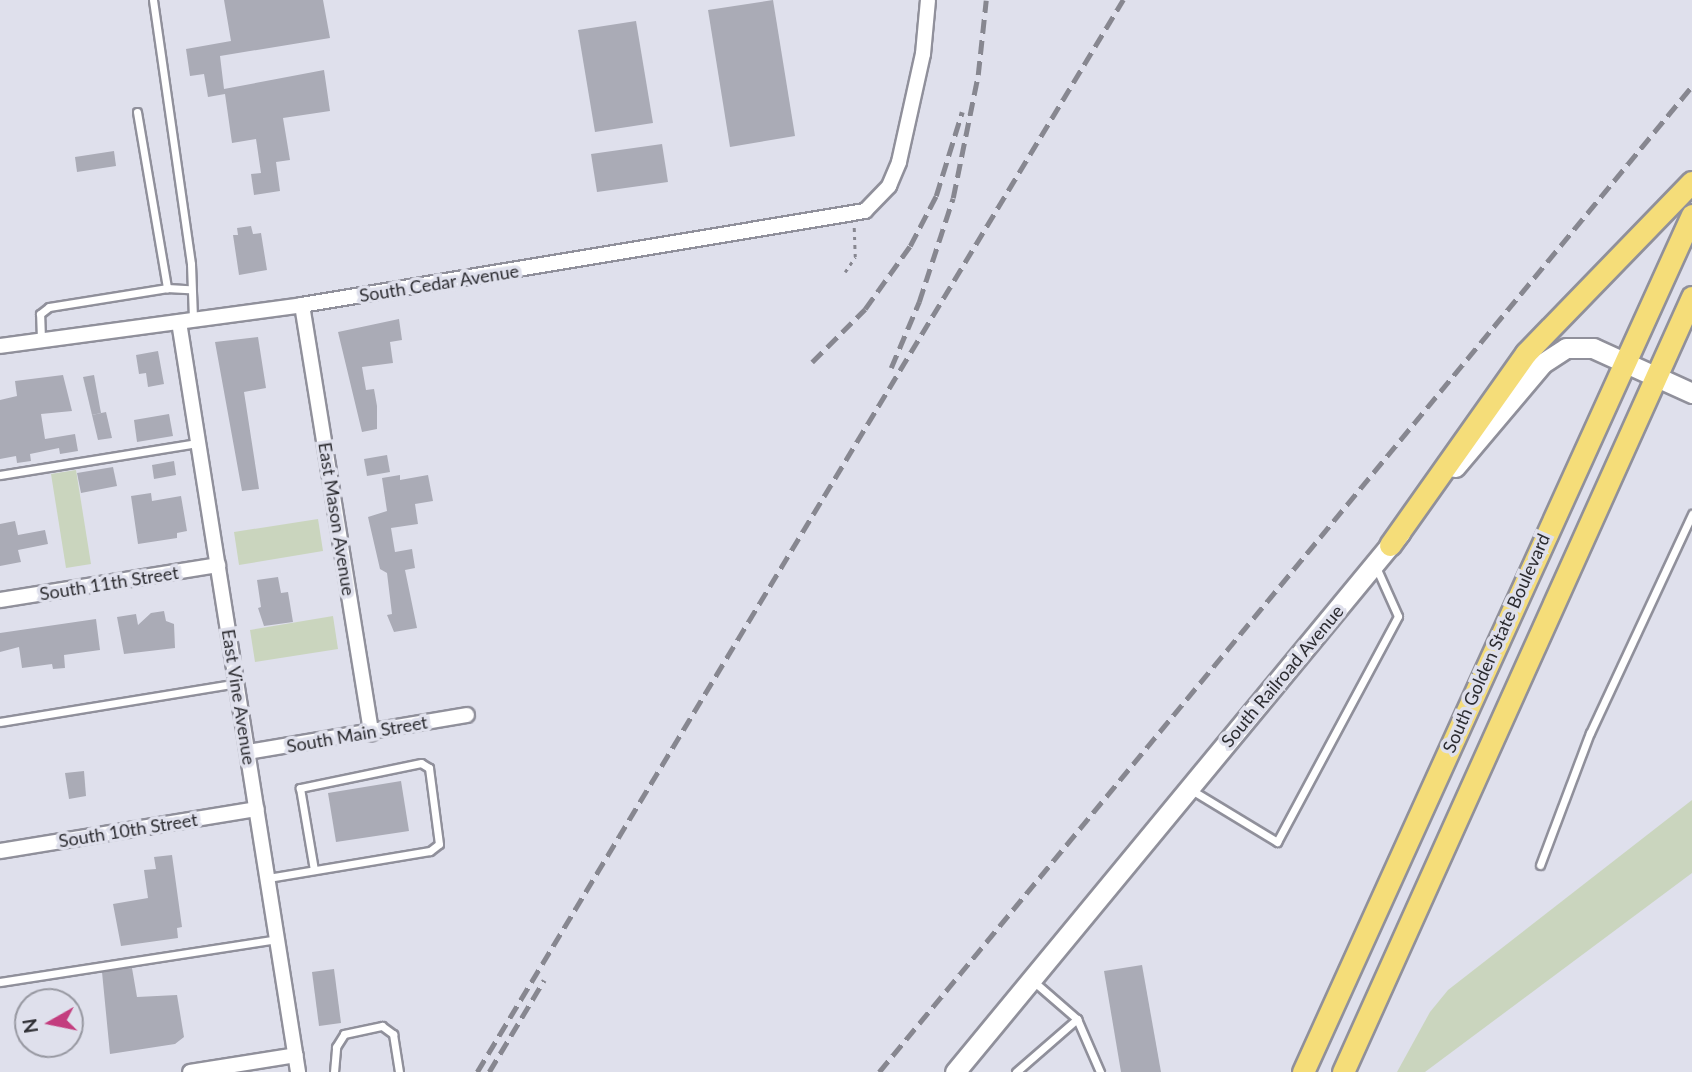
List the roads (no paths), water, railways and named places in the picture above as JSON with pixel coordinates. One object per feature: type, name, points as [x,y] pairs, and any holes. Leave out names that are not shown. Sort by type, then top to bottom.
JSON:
[{"type":"main road","points":[[1390,545],[1526,353],[1692,182]]},
{"type":"main road","name":"South Golden State Boulevard","points":[[1343,1072],[1641,368],[1692,215]]},
{"type":"main road","name":"South Golden State Boulevard","points":[[1303,1072],[1641,368],[1692,297]]},
{"type":"street","name":"South Cedar Avenue","points":[[0,346],[302,305],[852,215],[875,204],[899,162],[923,54],[928,0]]},
{"type":"street","name":"East Mason Avenue","points":[[302,305],[371,733]]},
{"type":"street","name":"East Vine Avenue","points":[[186,321],[198,443],[298,1072]]},
{"type":"street","name":"South Railroad Avenue","points":[[955,1072],[1390,545],[1552,355],[1584,346],[1641,368]]},
{"type":"street","points":[[1641,368],[1692,393]]},
{"type":"street","name":"South 11th Street","points":[[0,600],[218,565]]},
{"type":"street","name":"South Main Street","points":[[248,752],[467,715]]},
{"type":"street","name":"South 10th Street","points":[[0,851],[257,809]]},
{"type":"street","points":[[190,1072],[296,1055]]},
{"type":"lane","points":[[153,0],[191,264],[186,321]]},
{"type":"lane","points":[[137,112],[167,288]]},
{"type":"lane","points":[[41,339],[40,314],[49,307],[167,288],[189,289]]},
{"type":"lane","points":[[0,475],[198,443]]},
{"type":"lane","points":[[1540,865],[1590,733],[1692,514]]},
{"type":"lane","points":[[1189,789],[1277,842],[1398,616],[1375,565]]},
{"type":"lane","points":[[0,722],[237,683]]},
{"type":"lane","points":[[268,878],[430,851],[439,844],[429,768],[421,763],[300,788],[314,870]]},
{"type":"lane","points":[[0,982],[277,939]]},
{"type":"lane","points":[[1031,980],[1077,1019],[1100,1072]]},
{"type":"lane","points":[[1016,1072],[1077,1019]]},
{"type":"lane","points":[[334,1072],[336,1047],[344,1034],[382,1026],[393,1034],[399,1072]]},
{"type":"railway","points":[[891,368],[919,302],[953,198],[978,75],[986,0]]},
{"type":"railway","points":[[477,1072],[1123,0]]},
{"type":"railway","points":[[879,1072],[1692,86]]},
{"type":"railway","points":[[812,362],[865,309],[910,246],[936,196],[962,112]]},
{"type":"railway","points":[[489,1072],[544,980]]}]
